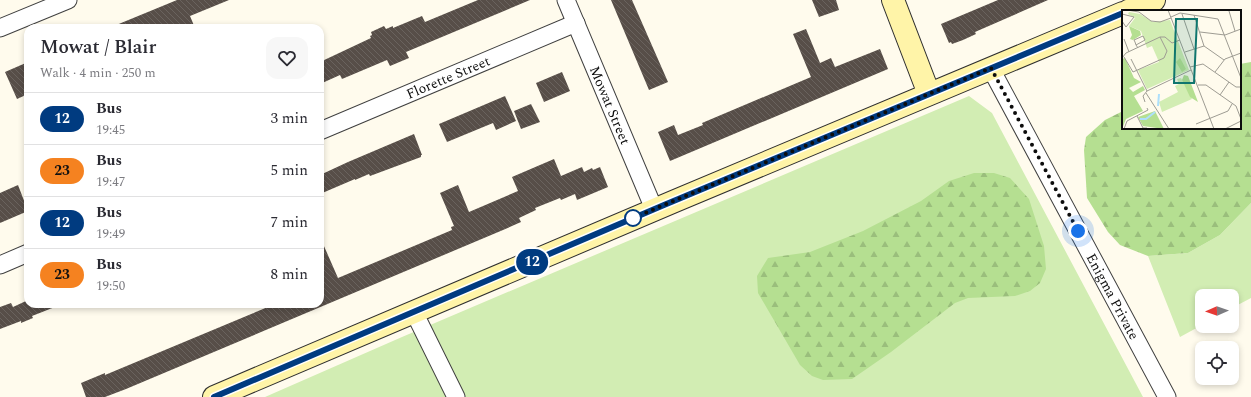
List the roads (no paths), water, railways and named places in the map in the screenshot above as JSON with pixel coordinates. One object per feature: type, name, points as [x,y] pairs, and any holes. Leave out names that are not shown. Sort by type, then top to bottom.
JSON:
[{"type":"main road","points":[[893,0],[929,94]]},
{"type":"main road","points":[[1130,10],[1154,0]]},
{"type":"main road","points":[[214,397],[654,209],[1122,13]]},
{"type":"street","points":[[0,28],[68,0]]},
{"type":"street","name":"Mowat Street","points":[[566,0],[654,209]]},
{"type":"street","name":"Florette Street","points":[[324,129],[576,23]]},
{"type":"street","name":"Enigma Private","points":[[991,68],[1167,397]]},
{"type":"street","points":[[0,265],[24,255]]},
{"type":"street","points":[[414,312],[456,397]]}]
